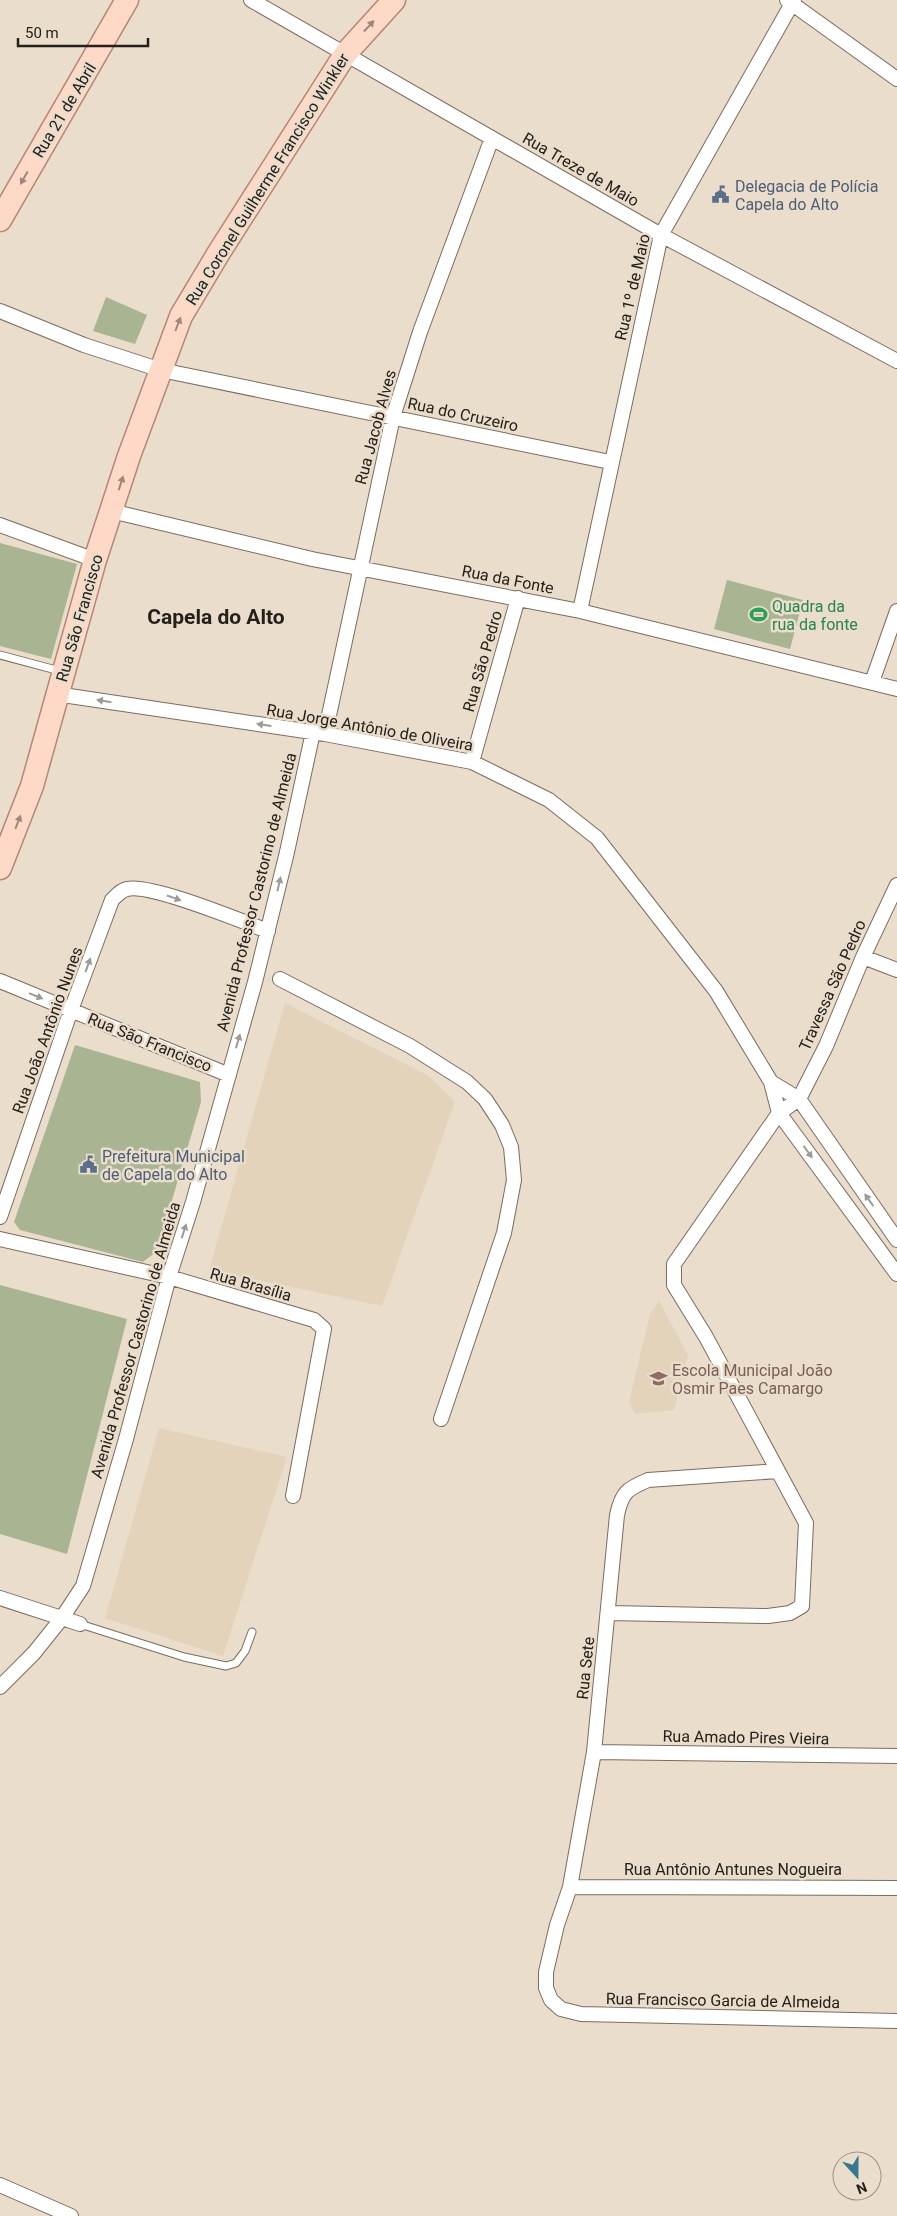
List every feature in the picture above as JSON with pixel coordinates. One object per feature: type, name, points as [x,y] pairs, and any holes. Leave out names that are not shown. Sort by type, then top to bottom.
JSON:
[{"type":"main road","name":"Rua 21 de Abril","points":[[0,220],[127,0]]},
{"type":"main road","name":"Rua Coronel Guilherme Francisco Winkler","points":[[161,370],[181,316],[223,246],[346,53],[394,0]]},
{"type":"main road","name":"Rua São Francisco","points":[[0,868],[32,786],[56,694],[64,672],[95,560],[161,370]]},
{"type":"street","name":"Rua Treze de Maio","points":[[251,0],[661,235],[897,361]]},
{"type":"street","points":[[791,1],[897,79]]},
{"type":"street","name":"Rua 1º de Maio","points":[[580,611],[610,462],[661,235],[791,1]]},
{"type":"street","name":"Rua Jacob Alves","points":[[319,733],[393,416],[420,332],[492,138]]},
{"type":"street","points":[[0,299],[22,320]]},
{"type":"street","name":"Rua do Cruzeiro","points":[[0,311],[84,345],[161,370],[393,416],[610,462]]},
{"type":"street","name":"Rua da Fonte","points":[[111,511],[231,541],[580,611],[872,682],[897,690]]},
{"type":"street","points":[[0,526],[95,560]]},
{"type":"street","name":"Rua São Pedro","points":[[472,762],[518,598]]},
{"type":"street","points":[[872,682],[897,611]]},
{"type":"street","name":"Rua Jorge Antônio de Oliveira","points":[[56,694],[319,733],[472,762],[549,800],[597,838],[716,991],[771,1082]]},
{"type":"street","name":"Avenida Professor Castorino de Almeida","points":[[0,1687],[34,1653],[62,1618],[83,1586],[126,1439],[168,1277],[193,1202],[229,1074],[319,733]]},
{"type":"street","name":"Travessa São Pedro","points":[[799,1099],[826,1046],[863,957],[897,885]]},
{"type":"street","name":"Rua João Antônio Nunes","points":[[0,1217],[71,1010],[112,900],[119,893],[127,889],[151,890],[268,931]]},
{"type":"street","points":[[863,957],[897,970]]},
{"type":"street","points":[[280,979],[410,1046],[466,1082],[485,1099],[502,1125],[511,1147],[514,1180],[504,1233],[441,1419]]},
{"type":"street","name":"Rua São Francisco","points":[[0,981],[229,1074]]},
{"type":"street","points":[[771,1082],[799,1099],[897,1240]]},
{"type":"street","points":[[771,1082],[780,1113],[897,1274]]},
{"type":"street","points":[[608,1613],[768,1616],[790,1613],[802,1606],[806,1523],[706,1337],[674,1285],[674,1264],[780,1113],[799,1099]]},
{"type":"street","name":"Rua Brasília","points":[[0,1239],[168,1277],[314,1320],[324,1329],[293,1496]]},
{"type":"street","name":"Rua Sete","points":[[552,2000],[546,1988],[546,1972],[557,1925],[570,1887],[594,1752],[617,1514],[621,1496],[631,1487],[648,1480],[778,1471]]},
{"type":"street","points":[[0,1598],[80,1624]]},
{"type":"street","name":"Rua Amado Pires Vieira","points":[[594,1752],[897,1756]]},
{"type":"street","name":"Rua Antônio Antunes Nogueira","points":[[570,1887],[897,1888]]},
{"type":"street","name":"Rua Francisco Garcia de Almeida","points":[[552,2000],[561,2009],[581,2014],[897,2021]]},
{"type":"street","points":[[0,2184],[71,2216]]},
{"type":"lane","points":[[0,656],[64,672]]},
{"type":"lane","points":[[80,1624],[184,1657],[226,1666],[236,1663],[245,1651],[252,1632]]},
{"type":"shaded area","points":[[285,1003],[429,1076],[455,1102],[382,1306],[209,1270]]},
{"type":"shaded area","name":"Escola Municipal João Osmir Paes Camargo","points":[[659,1301],[688,1355],[674,1410],[635,1414],[629,1402],[650,1314]]},
{"type":"shaded area","points":[[159,1428],[287,1457],[223,1656],[105,1618]]},
{"type":"green space","points":[[106,297],[147,315],[135,344],[93,331]]},
{"type":"green space","points":[[0,543],[77,564],[51,659],[0,646]]},
{"type":"green space","name":"Quadra da rua da fonte","points":[[727,580],[803,600],[790,649],[714,629]]},
{"type":"green space","points":[[75,1045],[200,1082],[201,1102],[157,1251],[143,1262],[20,1230],[14,1222]]},
{"type":"green space","points":[[0,1285],[127,1319],[67,1554],[0,1534]]},
{"type":"place","name":"Delegacia de Polícia Capela do Alto","points":[[721,195]]},
{"type":"place","name":"Quadra da rua da fonte","points":[[758,615]]},
{"type":"place","name":"Prefeitura Municipal de Capela do Alto","points":[[88,1165]]},
{"type":"place","name":"Escola Municipal João Osmir Paes Camargo","points":[[658,1379]]},
{"type":"district","name":"Capela do Alto","points":[[216,617]]}]
